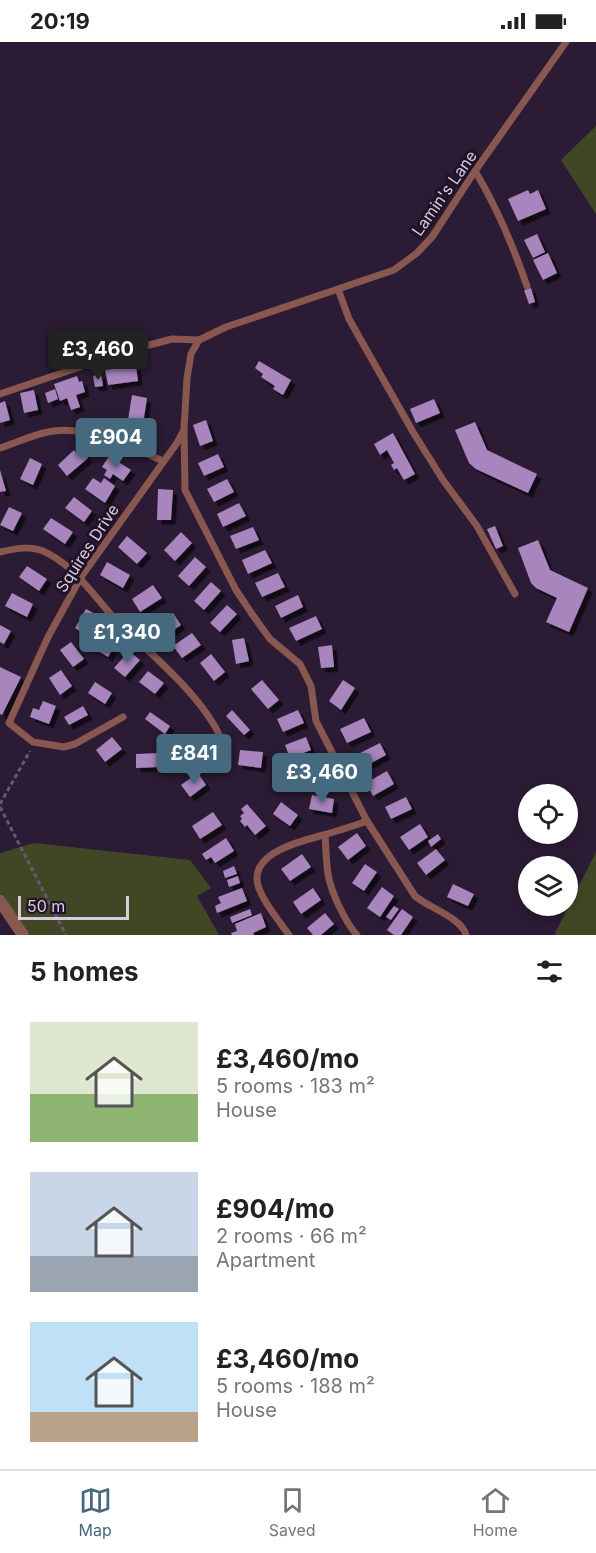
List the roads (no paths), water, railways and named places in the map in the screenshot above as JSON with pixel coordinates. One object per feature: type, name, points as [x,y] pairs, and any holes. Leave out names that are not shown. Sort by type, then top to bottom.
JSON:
[{"type":"street","points":[[0,901],[23,935]]},
{"type":"lane","name":"Lamin's Lane","points":[[199,340],[226,327],[394,270],[417,254],[432,237],[475,171],[566,42]]},
{"type":"lane","points":[[475,171],[485,186],[514,248],[527,286]]},
{"type":"lane","points":[[338,290],[349,319],[413,432],[443,480],[477,526],[515,594]]},
{"type":"lane","points":[[0,394],[130,350],[172,339],[199,340],[191,354],[188,370],[184,429],[184,490],[236,590],[270,639],[300,664],[311,686],[316,721],[367,821],[415,896],[424,904],[457,921],[464,928],[466,935]]},
{"type":"lane","name":"Squires Drive","points":[[123,717],[75,744],[64,747],[33,742],[9,723],[48,638],[81,577],[184,429]]},
{"type":"lane","points":[[0,448],[49,431],[62,431],[93,434],[124,444],[163,461]]},
{"type":"lane","points":[[0,552],[30,548],[47,553],[81,577],[112,615],[196,698],[216,727],[224,747],[221,769]]},
{"type":"lane","points":[[290,935],[263,896],[256,881],[258,871],[271,855],[293,843],[367,821]]},
{"type":"lane","points":[[325,835],[328,876],[338,902],[357,935]]}]
